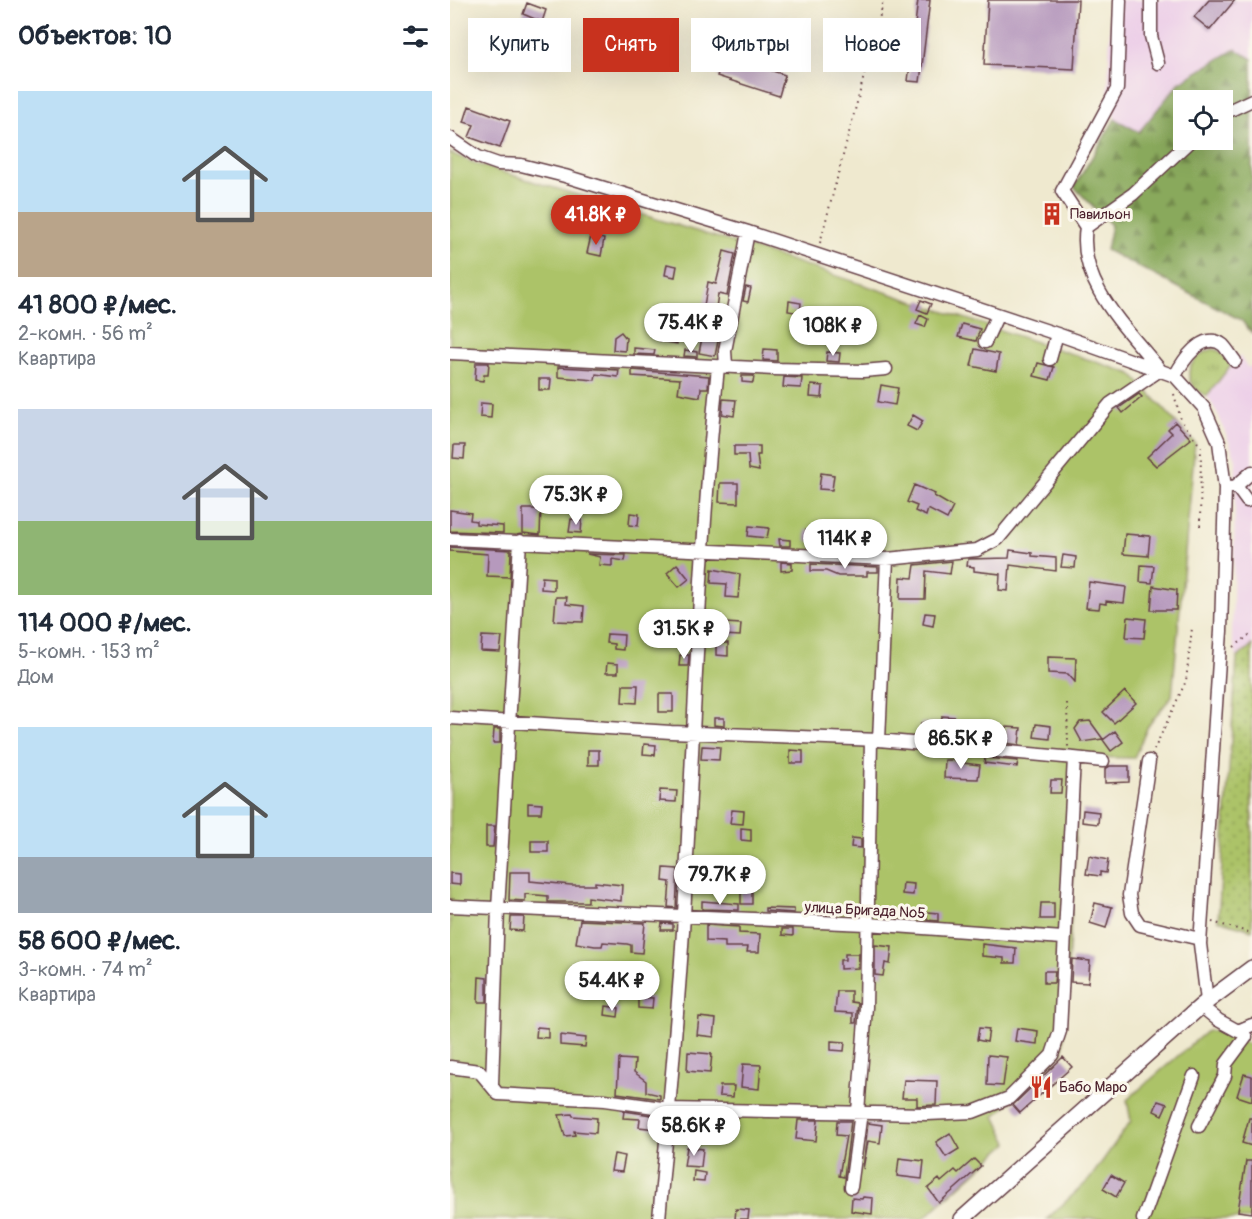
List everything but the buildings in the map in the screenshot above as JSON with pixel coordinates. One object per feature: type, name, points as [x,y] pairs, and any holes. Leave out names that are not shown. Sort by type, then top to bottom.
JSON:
[{"type":"main road","points":[[962,1219],[1204,1003],[1252,968]]},
{"type":"street","points":[[1120,0],[1118,89],[1062,191],[1086,227],[1083,247],[1088,271],[1098,290],[1160,370]]},
{"type":"street","points":[[1151,0],[1151,36],[1158,63]]},
{"type":"street","points":[[1233,109],[1252,100]]},
{"type":"street","points":[[450,138],[478,157],[498,164],[521,165],[565,176],[748,232],[1160,370],[1175,376],[1204,408],[1219,442],[1231,487],[1200,939],[1204,1003],[1218,1020],[1245,1036]]},
{"type":"street","points":[[1086,227],[1133,194],[1180,150]]},
{"type":"street","points":[[659,1219],[684,917],[703,551],[722,366],[748,232]]},
{"type":"street","points":[[985,342],[997,316]]},
{"type":"street","points":[[1050,359],[1057,334]]},
{"type":"street","points":[[1175,376],[1182,356],[1205,342],[1214,341],[1223,345],[1235,361]]},
{"type":"street","points":[[450,353],[818,370],[886,369]]},
{"type":"street","points":[[450,539],[887,559],[977,550],[998,539],[1110,404],[1160,370]]},
{"type":"street","points":[[1231,487],[1252,472]]},
{"type":"street","points":[[1231,487],[1247,501]]},
{"type":"street","points":[[492,1084],[498,909],[520,541]]},
{"type":"street","points":[[851,1187],[860,1112],[875,740],[887,559]]},
{"type":"street","points":[[1221,631],[1232,621]]},
{"type":"street","points":[[450,718],[509,723],[875,740],[1103,760]]},
{"type":"street","points":[[450,1066],[479,1071],[498,1094],[604,1100],[669,1109],[927,1114],[973,1112],[1009,1098],[1052,1055],[1060,1031],[1074,758]]},
{"type":"street","points":[[1149,760],[1129,895],[1132,913],[1140,925],[1200,939]]},
{"type":"street","name":"улица Бригада №5","points":[[450,906],[867,924],[1063,939]]},
{"type":"street","points":[[1199,1126],[1225,1076],[1226,1064],[1252,1025]]},
{"type":"street","points":[[1143,1219],[1194,1076]]},
{"type":"path","points":[[817,255],[884,0]]},
{"type":"path","points":[[1175,376],[1174,397],[1181,420],[1201,447],[1200,526]]},
{"type":"path","points":[[1149,760],[1186,681],[1192,628]]},
{"type":"path","points":[[1234,647],[1252,633]]},
{"type":"path","points":[[1067,703],[1068,755],[1074,758]]},
{"type":"path","points":[[1212,922],[1252,933]]},
{"type":"shaded area","points":[[1111,0],[1252,0],[1252,59],[1235,49],[1179,83],[1139,132],[1115,119],[1108,89]]},
{"type":"shaded area","points":[[1240,356],[1248,368],[1252,365],[1252,930],[1218,920],[1237,658],[1232,640],[1236,459],[1218,414],[1207,396]]},
{"type":"green space","points":[[1235,49],[1252,59],[1252,333],[1241,320],[1106,250],[1111,225],[1074,187],[1115,119],[1139,132],[1173,90],[1173,150],[1233,150],[1233,90],[1173,90],[1179,83]]},
{"type":"green space","points":[[450,153],[479,165],[768,253],[1132,374],[1195,443],[1172,696],[1148,726],[1134,758],[1080,757],[1063,1053],[995,1116],[1008,1143],[923,1219],[450,1219]]},
{"type":"green space","points":[[1213,349],[1219,351],[1231,365],[1207,396],[1192,384],[1189,371],[1197,358]]},
{"type":"green space","points":[[1252,645],[1252,930],[1218,920],[1237,658]]},
{"type":"green space","points":[[1208,1030],[1232,1036],[1252,1046],[1252,1219],[1047,1219],[1089,1180],[1131,1121],[1127,1100]]},
{"type":"place","name":"Павильон","points":[[1052,214]]},
{"type":"place","name":"Бабо Маро","points":[[1041,1087]]}]
